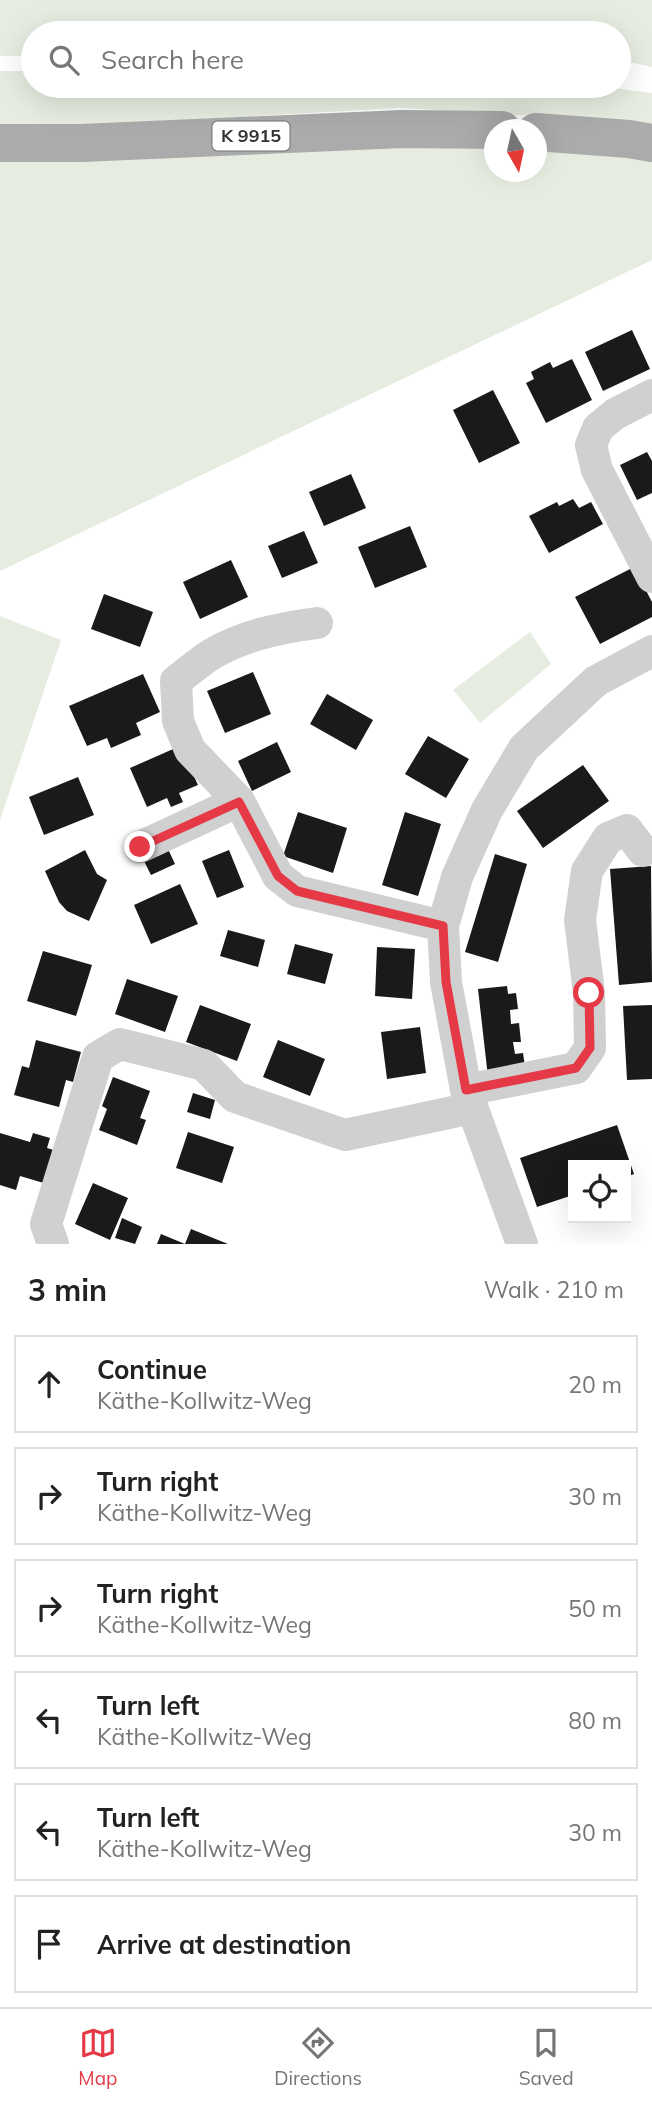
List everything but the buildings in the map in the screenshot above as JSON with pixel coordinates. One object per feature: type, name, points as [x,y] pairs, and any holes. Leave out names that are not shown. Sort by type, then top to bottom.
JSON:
[{"type":"main road","name":"K 9915","points":[[0,143],[81,143],[427,129],[484,130]]},
{"type":"main road","points":[[547,133],[629,139],[652,144]]},
{"type":"street","points":[[652,395],[615,414],[598,428],[591,444],[597,470],[652,577]]},
{"type":"street","points":[[317,624],[283,627],[254,635],[211,654],[176,681],[178,721],[190,750],[239,802],[278,876],[297,891],[443,926]]},
{"type":"street","points":[[522,1244],[469,1099],[446,982],[443,926],[457,877],[487,810],[524,748],[596,681],[652,651]]},
{"type":"street","points":[[140,847],[239,802]]},
{"type":"street","points":[[53,1244],[46,1224],[98,1057],[120,1044],[204,1065],[235,1097],[345,1135],[576,1068],[590,1048],[589,993],[580,920],[587,871],[608,838],[627,830],[643,851]]},
{"type":"shaded area","points":[[0,0],[652,0],[652,67],[631,63],[631,21],[21,21],[21,56],[0,56]]},
{"type":"shaded area","points":[[0,71],[21,71],[21,98],[631,98],[631,90],[652,93],[652,126],[611,120],[400,108],[0,130]]},
{"type":"shaded area","points":[[484,142],[484,182],[547,182],[547,144],[652,154],[652,260],[0,571],[0,156]]},
{"type":"shaded area","points":[[0,616],[61,640],[0,820]]},
{"type":"shaded area","points":[[530,632],[551,664],[480,723],[453,690]]},
{"type":"route","points":[[140,847],[239,802],[278,876],[297,891],[443,926],[446,982],[466,1090],[576,1068],[590,1048],[589,993]]}]
